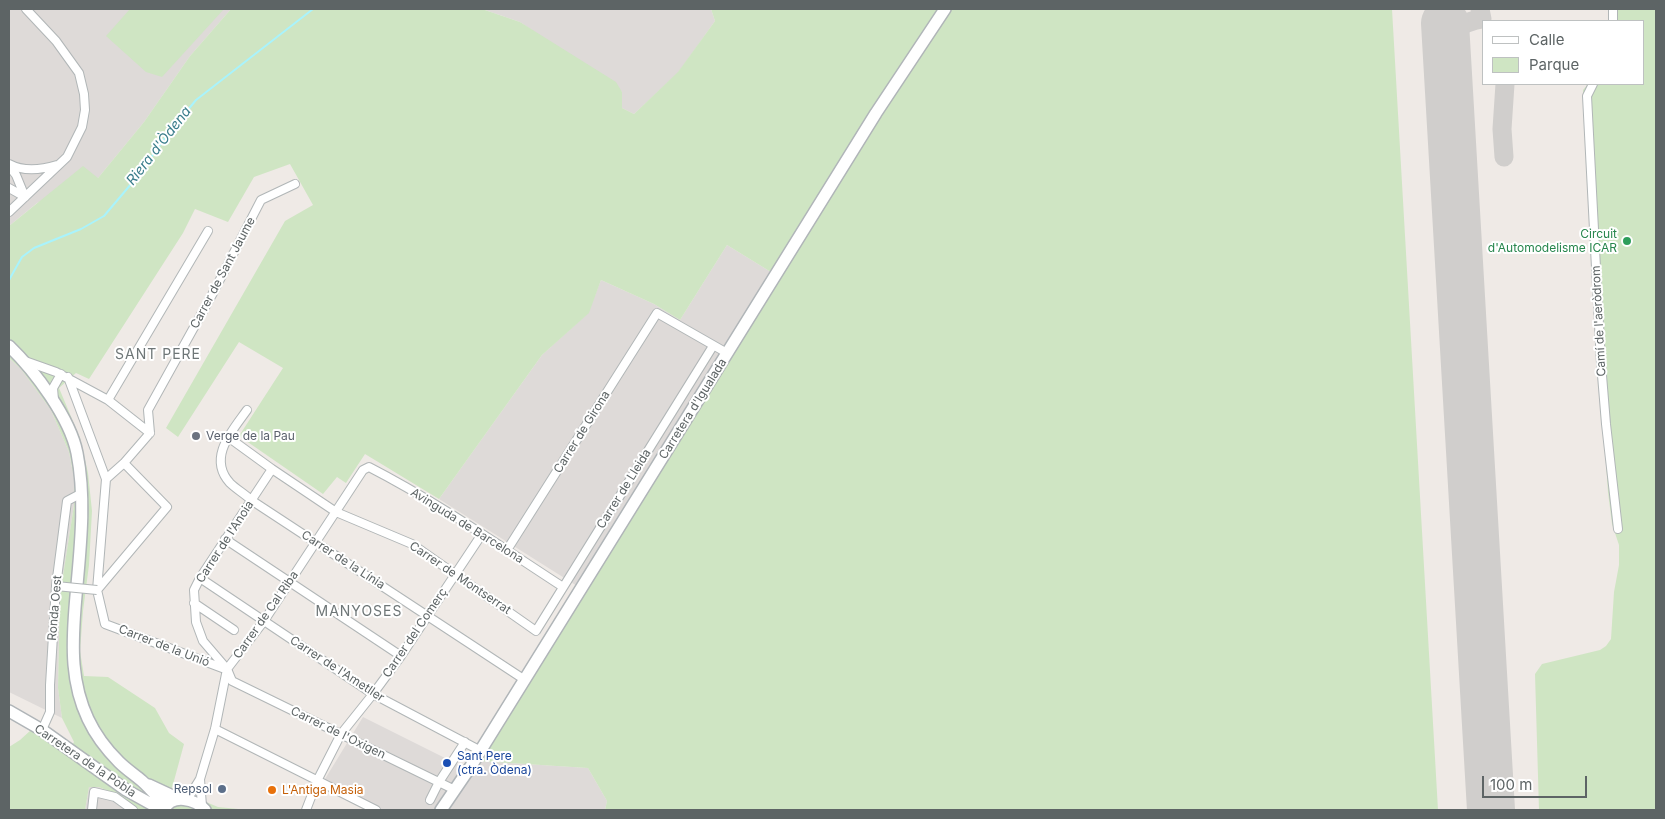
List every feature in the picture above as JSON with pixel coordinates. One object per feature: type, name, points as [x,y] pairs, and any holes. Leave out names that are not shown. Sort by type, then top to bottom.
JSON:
[{"type":"street","points":[[9,212],[67,157],[82,127],[85,110],[84,94],[79,73],[56,41],[26,9]]},
{"type":"street","name":"Carretera d'Igualada","points":[[442,810],[481,751],[876,114],[945,9]]},
{"type":"street","name":"Camí de l'aeròdrom","points":[[1592,85],[1587,96],[1593,220],[1606,424],[1618,529]]},
{"type":"street","points":[[9,165],[15,168],[41,170],[59,165]]},
{"type":"street","points":[[9,165],[16,175],[25,197]]},
{"type":"street","name":"Carrer de Sant Jaume","points":[[150,433],[148,410],[213,293],[261,200],[295,184]]},
{"type":"street","points":[[9,188],[25,197]]},
{"type":"street","points":[[108,400],[208,231]]},
{"type":"street","name":"Carrer de Girona","points":[[506,550],[657,313],[713,346]]},
{"type":"street","points":[[713,346],[727,353]]},
{"type":"street","name":"Carrer de Lleida","points":[[536,631],[713,346]]},
{"type":"street","points":[[11,348],[23,360],[55,402],[77,452],[82,493],[73,668],[88,720],[118,761],[143,782],[164,809],[172,801],[183,800]]},
{"type":"street","points":[[23,360],[64,376],[108,400],[150,433],[124,463],[106,479],[64,376]]},
{"type":"street","points":[[55,402],[53,388],[64,376]]},
{"type":"street","name":"Carrer de la Línia","points":[[247,410],[222,448],[220,460],[223,472],[230,483],[252,500],[524,680]]},
{"type":"street","name":"Carrer de Montserrat","points":[[228,437],[336,512],[412,544],[536,631]]},
{"type":"street","points":[[56,586],[97,590],[168,507],[124,463]]},
{"type":"street","name":"Avinguda de Barcelona","points":[[369,468],[482,534],[563,587]]},
{"type":"street","name":"Carrer de Cal Riba","points":[[183,800],[200,779],[215,729],[227,669],[291,582],[363,470],[369,468]]},
{"type":"street","name":"Carrer de l'Anoia","points":[[227,669],[203,641],[196,622],[194,590],[225,539],[272,469]]},
{"type":"street","name":"Carrer de la Unió","points":[[106,479],[97,590],[105,624],[227,669]]},
{"type":"street","name":"Ronda Oest","points":[[42,730],[50,712],[56,586],[67,501],[82,493]]},
{"type":"street","name":"Carrer del Comerç","points":[[306,810],[318,780],[341,734],[401,656],[482,534]]},
{"type":"street","points":[[225,539],[401,656]]},
{"type":"street","name":"Carrer de l'Ametller","points":[[200,578],[373,694],[481,751]]},
{"type":"street","points":[[194,602],[234,630]]},
{"type":"street","name":"Carrer de l'Oxigen","points":[[227,669],[232,681],[455,790]]},
{"type":"street","name":"Carretera de la Pobla","points":[[9,711],[42,730],[126,790],[164,809]]},
{"type":"street","points":[[215,729],[376,810]]},
{"type":"street","points":[[430,800],[439,782],[465,742]]},
{"type":"street","name":"Carrer de Cal Riba","points":[[200,779],[204,808]]},
{"type":"street","points":[[143,782],[204,808]]},
{"type":"street","points":[[126,790],[150,810]]},
{"type":"street","points":[[92,810],[94,792],[115,797],[133,810]]},
{"type":"shaded area","points":[[9,9],[231,9],[190,56],[144,122],[98,178],[37,203],[9,226]]},
{"type":"shaded area","points":[[482,9],[711,9],[715,21],[678,73],[634,114],[622,108],[622,92],[520,22]]},
{"type":"shaded area","points":[[727,245],[779,277],[585,591],[439,499],[542,355],[588,313],[601,280],[654,304],[680,320]]},
{"type":"shaded area","points":[[9,358],[21,369],[51,410],[69,452],[74,478],[74,505],[60,595],[58,688],[62,718],[9,692]]},
{"type":"shaded area","points":[[363,717],[465,768],[478,761],[588,768],[607,801],[605,810],[374,810],[376,807],[325,779]]},
{"type":"shaded area","points":[[89,787],[99,787],[117,795],[136,810],[85,810]]},
{"type":"green space","points":[[130,9],[224,9],[162,77],[146,72],[106,36]]},
{"type":"green space","points":[[231,9],[482,9],[520,22],[616,82],[622,92],[622,108],[634,114],[678,72],[715,21],[711,9],[1392,9],[1438,810],[605,810],[607,801],[588,768],[478,761],[510,714],[779,277],[727,245],[680,320],[654,304],[601,280],[589,313],[542,355],[439,499],[365,454],[346,483],[337,477],[323,494],[239,436],[283,368],[239,342],[178,437],[166,428],[285,221],[313,205],[290,164],[254,177],[228,222],[195,209],[183,233],[89,379],[76,373],[59,388],[80,438],[88,473],[92,511],[89,565],[80,651],[84,676],[108,677],[155,708],[169,733],[184,744],[172,788],[218,807],[248,810],[136,810],[117,795],[99,787],[89,787],[85,810],[9,810],[9,747],[31,730],[67,754],[74,742],[62,718],[58,688],[60,595],[74,505],[74,478],[69,452],[51,410],[21,369],[9,358],[9,226],[83,166],[98,178],[144,122],[190,56]]},
{"type":"green space","points":[[1609,9],[1656,9],[1656,810],[1539,810],[1535,674],[1542,664],[1600,650],[1606,646],[1611,639],[1614,592],[1619,565],[1619,545],[1612,524],[1608,492],[1592,263],[1583,90],[1587,85],[1645,85],[1645,20],[1610,20]]},
{"type":"waterway","name":"Riera d'Òdena","points":[[9,280],[22,257],[34,248],[81,229],[104,216],[137,177],[167,135],[196,100],[313,9]]},
{"type":"taxiway","points":[[1446,34],[1468,23],[1482,19],[1480,9]]},
{"type":"taxiway","points":[[1504,157],[1502,129],[1505,85]]},
{"type":"runway","points":[[1445,23],[1491,810]]},
{"type":"place","name":"Circuit d'Automodelisme ICAR","points":[[1627,241]]},
{"type":"place","name":"Verge de la Pau","points":[[196,436]]},
{"type":"place","name":"Sant Pere (ctra. Òdena)","points":[[447,763]]},
{"type":"place","name":"Repsol","points":[[222,789]]},
{"type":"place","name":"L'Antiga Masia","points":[[272,790]]},
{"type":"district","name":"SANT PERE","points":[[158,355]]},
{"type":"district","name":"MANYOSES","points":[[359,612]]}]
